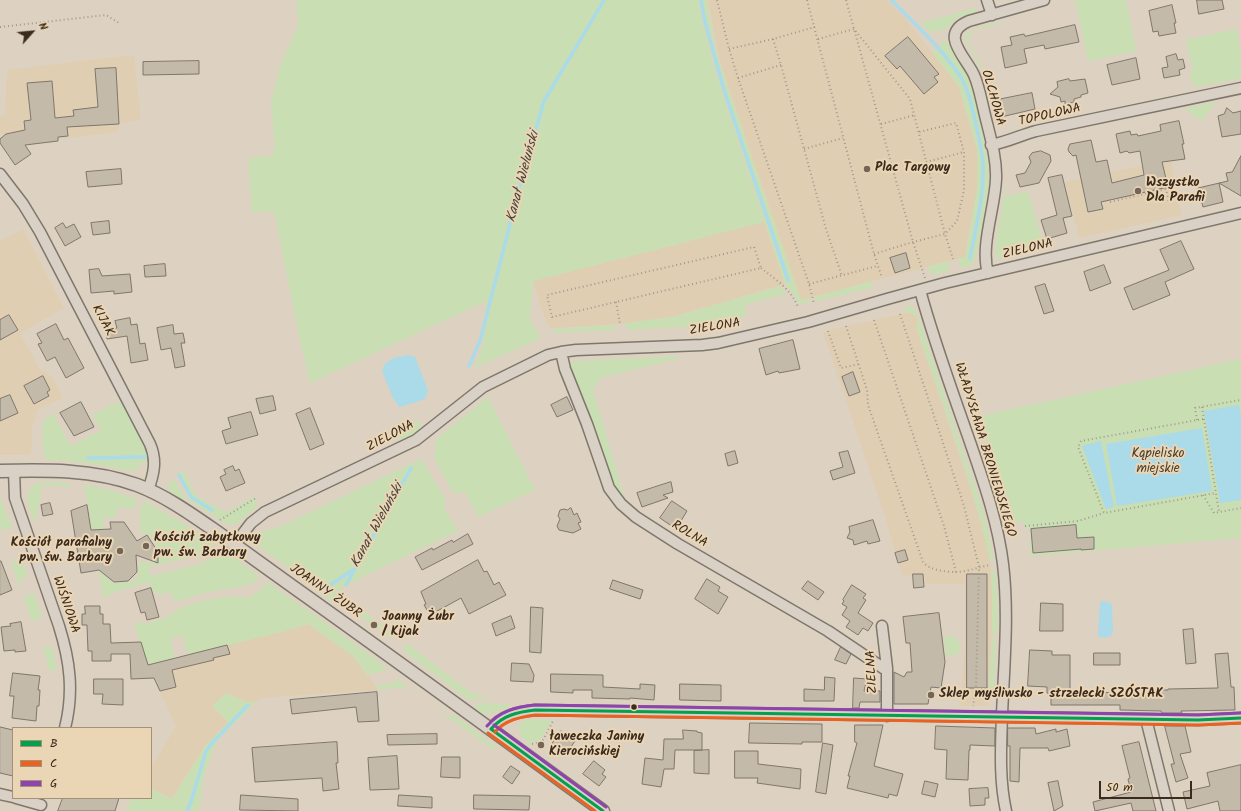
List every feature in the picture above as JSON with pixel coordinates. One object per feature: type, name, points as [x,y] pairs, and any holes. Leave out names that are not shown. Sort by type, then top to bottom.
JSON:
[{"type":"street","points":[[987,0],[992,15]]},
{"type":"street","name":"OLCHOWA","points":[[991,145],[978,85],[975,76],[957,47],[954,39],[955,33],[958,27],[962,24],[1044,0]]},
{"type":"street","name":"TOPOLOWA","points":[[991,145],[1002,143],[1036,131],[1241,88]]},
{"type":"street","points":[[988,273],[985,259],[996,178],[991,145]]},
{"type":"street","name":"KIJAK","points":[[0,174],[23,204],[40,232],[150,444],[154,455],[154,465],[153,475],[148,490]]},
{"type":"street","name":"ZIELONA","points":[[235,544],[251,523],[266,512],[416,440],[482,387],[543,358],[561,352],[718,343],[808,322],[920,290],[988,273],[1241,213]]},
{"type":"street","name":"WŁADYSŁAWA BRONIEWSKIEGO","points":[[920,290],[978,466],[1001,550],[1006,616],[1000,777],[1006,811]]},
{"type":"street","name":"ROLNA","points":[[561,352],[565,369],[588,424],[609,488],[621,504],[636,517],[678,544],[828,631],[883,668],[887,668]]},
{"type":"street","name":"JOANNY ŻUBR","points":[[0,471],[59,471],[86,473],[116,479],[148,490],[179,506],[235,544],[603,811]]},
{"type":"street","name":"WIŚNIOWA","points":[[14,471],[15,498],[59,626],[69,662],[70,700],[65,727]]},
{"type":"street","name":"ZIELNA","points":[[882,626],[887,668],[887,716]]},
{"type":"street","points":[[491,729],[496,723],[506,717],[520,712],[535,710],[1198,720],[1241,718]]},
{"type":"street","points":[[1146,719],[1169,811]]},
{"type":"street","points":[[0,794],[12,797]]},
{"type":"street","points":[[18,799],[41,805]]},
{"type":"path","points":[[717,0],[738,78],[809,284],[814,304]]},
{"type":"path","points":[[807,0],[877,266],[882,278]]},
{"type":"path","points":[[846,0],[913,242],[925,278]]},
{"type":"path","points":[[0,27],[106,15],[119,23]]},
{"type":"path","points":[[729,49],[773,39],[815,27]]},
{"type":"path","points":[[818,39],[854,29]]},
{"type":"path","points":[[854,29],[910,99],[945,234],[953,259]]},
{"type":"path","points":[[773,39],[826,229],[842,276]]},
{"type":"path","points":[[738,78],[781,65]]},
{"type":"path","points":[[881,124],[915,115]]},
{"type":"path","points":[[874,254],[945,234],[957,221],[964,190],[964,152],[956,123],[919,132]]},
{"type":"path","points":[[804,149],[843,138]]},
{"type":"path","points":[[926,162],[964,152]]},
{"type":"path","points":[[1110,202],[1166,188],[1169,202]]},
{"type":"path","points":[[761,268],[552,317],[547,295],[754,247],[761,268],[782,284],[791,294],[798,307]]},
{"type":"path","points":[[809,284],[877,266]]},
{"type":"path","points":[[616,302],[620,324]]},
{"type":"path","points":[[900,314],[964,506],[979,567],[976,688],[973,706]]},
{"type":"path","points":[[874,320],[944,526],[956,572]]},
{"type":"path","points":[[846,326],[868,390],[868,405],[923,562],[926,566],[932,569],[956,572],[990,565]]},
{"type":"path","points":[[828,331],[841,368],[859,364]]},
{"type":"path","points":[[1197,420],[1195,408],[1241,400]]},
{"type":"path","points":[[1202,407],[1219,512]]},
{"type":"path","points":[[1104,513],[1078,447],[1081,441],[1203,419]]},
{"type":"path","points":[[1025,526],[1078,521],[1104,513],[1216,493]]},
{"type":"path","points":[[1203,495],[1214,513],[1241,508]]},
{"type":"path","points":[[218,522],[221,518],[256,498]]},
{"type":"path","points":[[527,745],[542,742],[554,718]]},
{"type":"shaded area","name":"Plac Targowy","points":[[708,0],[886,0],[904,17],[959,87],[977,149],[977,189],[965,257],[801,300],[720,61]]},
{"type":"shaded area","points":[[134,56],[141,120],[120,123],[118,132],[25,143],[20,131],[0,135],[0,117],[5,115],[7,70]]},
{"type":"shaded area","points":[[1171,161],[1182,215],[1079,238],[1065,182]]},
{"type":"shaded area","points":[[764,222],[785,284],[672,317],[620,324],[556,328],[550,328],[546,322],[533,281]]},
{"type":"shaded area","points":[[23,229],[64,308],[20,333],[40,370],[52,377],[63,398],[38,409],[32,427],[32,452],[29,455],[0,455],[0,241]]},
{"type":"shaded area","points":[[911,313],[917,317],[918,324],[916,328],[971,490],[990,561],[993,616],[988,706],[960,706],[965,647],[965,584],[926,584],[925,574],[902,576],[886,520],[823,332],[857,323]]},
{"type":"shaded area","points":[[308,624],[353,656],[378,690],[261,698],[256,702],[247,702],[205,746],[172,799],[152,789],[152,766],[176,726],[148,665]]},
{"type":"green space","points":[[297,0],[697,0],[715,72],[764,222],[533,281],[530,320],[541,338],[474,368],[483,344],[486,301],[310,383],[274,211],[252,212],[248,158],[272,156],[275,146],[271,103],[280,66],[298,26]]},
{"type":"green space","points":[[698,0],[707,0],[719,61],[801,300],[810,298],[811,302],[799,304],[785,284],[716,72]]},
{"type":"green space","points":[[1078,0],[1126,0],[1136,51],[1088,61],[1076,2],[1069,4]]},
{"type":"green space","points":[[974,6],[976,13],[955,19],[947,29],[929,32],[921,23],[972,9]]},
{"type":"green space","points":[[1005,22],[973,31],[968,42],[987,76],[988,82],[986,83],[980,67],[965,40],[966,36],[970,32],[987,25]]},
{"type":"green space","points":[[1236,29],[1241,54],[1241,78],[1194,87],[1193,81],[1188,77],[1193,70],[1186,40]]},
{"type":"green space","points":[[943,39],[947,42],[970,82],[975,97],[988,163],[989,180],[982,233],[980,233],[976,257],[971,266],[961,268],[958,258],[965,257],[977,189],[977,149],[959,87],[932,52],[941,45]]},
{"type":"green space","points":[[1216,102],[1202,121],[1186,110],[1186,108]]},
{"type":"green space","points":[[1005,187],[1005,197],[1028,191],[1044,248],[998,259],[996,257],[995,250]]},
{"type":"green space","points":[[948,261],[949,271],[931,275],[928,266]]},
{"type":"green space","points":[[872,281],[872,288],[816,301],[814,297]]},
{"type":"green space","points":[[780,286],[787,294],[746,304],[746,316],[704,326],[628,330],[625,323],[672,317]]},
{"type":"green space","points":[[912,306],[916,312],[922,328],[983,510],[994,560],[990,561],[966,472],[916,327],[918,324],[917,317],[911,313],[905,313],[905,307]]},
{"type":"green space","points":[[615,325],[616,330],[553,333],[553,329]]},
{"type":"green space","points":[[678,356],[677,359],[600,378],[593,390],[625,497],[623,498],[614,484],[590,416],[571,372],[570,365],[572,361]]},
{"type":"green space","name":"Kąpielisko miejskie","points":[[1241,359],[1241,538],[1030,556],[1030,529],[1025,529],[1024,521],[1016,523],[980,416]]},
{"type":"green space","points":[[488,397],[535,490],[478,517],[465,492],[453,493],[434,458],[436,439]]},
{"type":"green space","points":[[120,402],[123,403],[146,448],[147,461],[142,462],[137,469],[129,471],[87,463],[45,460],[42,438],[43,425],[46,418],[55,413],[55,417],[71,446],[101,430],[92,415],[115,403],[136,442],[116,404]]},
{"type":"green space","points":[[417,420],[422,427],[410,436],[400,440],[397,433]]},
{"type":"green space","points":[[421,459],[445,498],[445,510],[458,531],[364,576],[335,592],[349,602],[345,605],[339,606],[300,579],[305,572],[298,568],[294,572],[254,543],[256,533],[277,528]]},
{"type":"green space","points":[[183,470],[196,496],[226,512],[254,497],[258,506],[236,524],[228,525],[190,501],[177,475]]},
{"type":"green space","points":[[174,478],[187,503],[170,492],[167,486]]},
{"type":"green space","points":[[42,482],[70,483],[70,487],[42,485],[36,519],[33,520],[28,503],[29,492],[35,484]]},
{"type":"green space","points":[[83,485],[115,491],[138,500],[134,508],[116,508],[116,517],[103,518],[103,575],[114,583],[130,581],[132,583],[138,577],[138,564],[144,560],[146,564],[150,561],[155,563],[159,559],[157,552],[159,550],[148,533],[145,535],[144,533],[141,534],[140,511],[144,501],[183,523],[214,544],[201,553],[193,556],[148,567],[151,576],[199,564],[216,555],[222,549],[259,576],[253,583],[248,585],[205,593],[177,602],[174,601],[171,592],[158,595],[157,592],[153,592],[149,582],[103,597],[85,488],[82,488]]},
{"type":"green space","points":[[0,496],[12,527],[1,531],[0,525]]},
{"type":"green space","points":[[22,559],[28,577],[20,580],[22,586],[20,587],[11,563]]},
{"type":"green space","points":[[991,571],[995,571],[996,579],[998,602],[997,633],[992,633]]},
{"type":"green space","points":[[267,582],[347,638],[387,669],[368,675],[353,656],[308,624],[188,655],[182,635],[170,639],[175,658],[148,665],[134,625],[143,622],[144,624],[168,617],[177,610],[208,600],[224,597],[250,597],[261,589]]},
{"type":"green space","points":[[34,593],[42,617],[32,621],[23,597]]},
{"type":"green space","points":[[360,609],[395,635],[392,638],[377,628],[378,626],[372,622],[371,624],[357,614]]},
{"type":"green space","points":[[954,636],[960,644],[958,654],[946,656],[944,637]]},
{"type":"green space","points":[[992,637],[996,638],[994,693],[993,698],[988,698]]},
{"type":"green space","points":[[407,643],[471,693],[492,699],[472,699],[470,701],[402,649]]},
{"type":"green space","points":[[52,646],[57,670],[48,670],[47,659],[42,648]]},
{"type":"green space","points":[[397,678],[422,698],[405,687],[378,690],[375,686],[395,683]]},
{"type":"green space","points":[[226,693],[247,702],[256,702],[217,741],[204,775],[200,807],[197,811],[125,811],[131,799],[152,799],[152,789],[172,799],[205,746],[228,722],[212,706]]},
{"type":"green space","points":[[478,703],[510,704],[507,709],[484,714],[475,709]]},
{"type":"green space","points":[[429,704],[442,713],[457,717],[495,746],[494,750]]},
{"type":"green space","points":[[532,719],[552,720],[540,740],[529,744],[521,736],[518,728],[522,721]]},
{"type":"water","points":[[408,355],[415,357],[428,390],[425,399],[399,407],[392,396],[382,371],[385,364],[393,358]]},
{"type":"water","points":[[1239,405],[1241,416],[1241,500],[1220,503],[1204,411]]},
{"type":"water","points":[[1202,428],[1212,491],[1117,506],[1106,444]]},
{"type":"water","points":[[1101,441],[1114,507],[1106,509],[1082,446]]},
{"type":"water","points":[[1103,601],[1111,603],[1112,606],[1113,633],[1104,638],[1098,636],[1100,603]]},
{"type":"building","points":[[1197,0],[1222,0],[1224,9],[1199,14]]},
{"type":"building","points":[[1172,5],[1176,23],[1174,23],[1176,33],[1159,36],[1158,31],[1153,32],[1149,11]]},
{"type":"building","points":[[1075,25],[1079,42],[1045,49],[1044,45],[1024,49],[1027,63],[1005,68],[1001,47],[1012,45],[1010,37],[1024,34],[1025,36]]},
{"type":"building","points":[[908,37],[939,74],[934,77],[938,82],[924,94],[900,66],[897,69],[885,56]]},
{"type":"building","points":[[1176,54],[1178,60],[1183,59],[1185,68],[1179,70],[1180,75],[1164,78],[1162,68],[1168,67],[1166,57]]},
{"type":"building","points":[[1136,58],[1140,79],[1112,85],[1107,65]]},
{"type":"building","points":[[199,61],[199,74],[143,75],[143,62]]},
{"type":"building","points":[[116,68],[119,124],[67,127],[68,136],[58,137],[58,141],[25,145],[31,154],[15,165],[0,143],[0,139],[6,134],[25,130],[24,121],[31,120],[27,83],[52,81],[55,118],[74,116],[73,110],[98,107],[95,69]]},
{"type":"building","points":[[1069,79],[1070,81],[1085,79],[1088,93],[1074,99],[1074,102],[1065,104],[1065,101],[1061,102],[1060,97],[1050,94],[1058,87],[1057,82]]},
{"type":"building","points":[[1032,93],[1035,109],[1001,117],[997,100]]},
{"type":"building","points":[[1227,108],[1233,113],[1241,111],[1241,134],[1222,137],[1218,116],[1224,114]]},
{"type":"building","points":[[1179,121],[1184,144],[1182,144],[1185,159],[1162,162],[1168,187],[1101,202],[1103,209],[1088,212],[1076,155],[1073,156],[1068,149],[1070,144],[1091,140],[1096,162],[1107,160],[1112,183],[1144,175],[1140,151],[1129,153],[1127,151],[1120,153],[1116,134],[1130,131],[1131,135],[1137,134],[1138,136],[1161,131],[1160,125]]},
{"type":"building","points":[[1041,151],[1050,155],[1051,161],[1039,183],[1020,187],[1016,175],[1025,173],[1031,162],[1029,157],[1032,153]]},
{"type":"building","points":[[1241,156],[1241,196],[1219,183],[1228,181],[1226,173],[1232,172]]},
{"type":"building","points":[[121,169],[122,184],[88,187],[86,172]]},
{"type":"building","points":[[1062,175],[1072,216],[1063,218],[1067,233],[1047,239],[1041,220],[1057,215],[1048,178]]},
{"type":"building","points":[[1219,183],[1223,202],[1203,207],[1198,188]]},
{"type":"building","points":[[109,221],[110,233],[93,235],[91,223]]},
{"type":"building","points":[[63,223],[66,228],[74,224],[81,237],[65,246],[55,228]]},
{"type":"building","points":[[1181,241],[1194,269],[1165,282],[1170,295],[1133,310],[1124,288],[1169,270],[1160,250]]},
{"type":"building","points":[[906,253],[910,268],[895,273],[890,258]]},
{"type":"building","points":[[165,264],[166,276],[145,277],[144,266]]},
{"type":"building","points":[[1104,265],[1111,283],[1090,291],[1084,272]]},
{"type":"building","points":[[99,269],[102,276],[130,274],[132,292],[114,294],[114,291],[91,293],[89,270]]},
{"type":"building","points":[[1045,284],[1054,311],[1044,314],[1035,287]]},
{"type":"building","points":[[9,315],[18,330],[0,340],[0,320]]},
{"type":"building","points":[[130,318],[131,325],[137,324],[140,344],[145,343],[148,360],[131,363],[127,336],[107,339],[106,330],[117,328],[115,321]]},
{"type":"building","points":[[56,324],[64,340],[68,338],[84,368],[66,378],[55,357],[47,361],[38,344],[42,343],[37,334]]},
{"type":"building","points":[[173,325],[174,334],[183,333],[185,343],[181,343],[185,366],[175,368],[171,348],[161,350],[157,328]]},
{"type":"building","points":[[793,340],[800,369],[779,373],[778,371],[766,375],[759,349]]},
{"type":"building","points":[[853,372],[860,392],[849,396],[842,377]]},
{"type":"building","points":[[43,376],[50,390],[47,392],[49,396],[34,404],[24,386]]},
{"type":"building","points":[[10,395],[18,413],[0,421],[0,399]]},
{"type":"building","points":[[273,396],[276,410],[260,414],[256,399]]},
{"type":"building","points":[[567,397],[573,410],[557,417],[551,405]]},
{"type":"building","points":[[81,402],[94,427],[74,436],[60,413]]},
{"type":"building","points":[[310,408],[324,444],[310,450],[296,414]]},
{"type":"building","points":[[251,412],[258,435],[226,444],[222,431],[231,428],[228,418]]},
{"type":"building","points":[[735,451],[738,463],[728,466],[725,454]]},
{"type":"building","points":[[848,451],[855,473],[833,480],[830,471],[843,467],[839,453]]},
{"type":"building","points":[[233,466],[235,471],[239,469],[245,483],[226,491],[220,477],[226,474],[224,470]]},
{"type":"building","points":[[671,482],[673,492],[663,495],[668,498],[642,507],[637,493]]},
{"type":"building","points":[[672,501],[687,511],[676,529],[660,518]]},
{"type":"building","points":[[50,503],[53,514],[43,516],[41,505]]},
{"type":"building","points":[[87,505],[91,530],[111,529],[110,522],[124,522],[137,541],[147,535],[158,552],[158,563],[136,555],[137,572],[128,581],[114,582],[99,570],[81,573],[71,511]]},
{"type":"building","points":[[571,508],[574,515],[577,513],[581,522],[578,523],[581,529],[573,533],[559,530],[557,526],[560,519],[558,516],[560,510],[567,510]]},
{"type":"building","points":[[873,520],[880,541],[868,544],[867,541],[854,545],[853,540],[847,538],[850,532],[849,527]]},
{"type":"building","points":[[1076,525],[1077,538],[1094,537],[1094,549],[1033,553],[1031,529]]},
{"type":"building","points":[[468,534],[473,544],[422,570],[415,557],[432,548],[433,550]]},
{"type":"building","points":[[905,550],[908,560],[898,563],[895,553]]},
{"type":"building","points":[[478,560],[484,572],[487,571],[494,585],[499,582],[506,595],[469,614],[461,598],[430,615],[424,605],[426,604],[421,592]]},
{"type":"building","points":[[0,561],[12,590],[0,595]]},
{"type":"building","points":[[913,574],[923,574],[924,587],[914,588]]},
{"type":"building","points":[[967,574],[987,574],[987,688],[967,688]]},
{"type":"building","points":[[707,579],[720,587],[718,591],[728,597],[718,614],[695,599]]},
{"type":"building","points":[[613,580],[643,590],[640,599],[610,589]]},
{"type":"building","points":[[808,581],[824,592],[818,600],[802,589]]},
{"type":"building","points":[[852,585],[866,594],[863,598],[866,600],[858,613],[873,623],[868,631],[863,628],[858,635],[846,627],[850,621],[842,615],[847,607],[842,604],[844,601],[843,600]]},
{"type":"building","points":[[151,588],[159,617],[147,620],[145,612],[141,613],[135,593]]},
{"type":"building","points":[[1041,603],[1063,604],[1063,631],[1040,631]]},
{"type":"building","points":[[85,606],[100,606],[100,614],[103,614],[103,624],[110,624],[111,643],[141,642],[148,665],[227,645],[230,654],[213,658],[214,660],[172,670],[176,687],[160,691],[154,678],[131,679],[130,654],[111,654],[111,661],[92,661],[92,651],[88,651],[87,625],[82,625],[82,614],[85,614]]},
{"type":"building","points":[[531,607],[543,608],[541,653],[530,652]]},
{"type":"building","points":[[939,613],[945,662],[941,688],[931,687],[928,704],[894,704],[894,672],[904,677],[907,672],[912,672],[910,643],[906,643],[903,617]]},
{"type":"building","points":[[511,616],[515,628],[496,636],[492,624]]},
{"type":"building","points":[[21,622],[26,651],[4,651],[1,627],[11,626],[10,624]]},
{"type":"building","points":[[1193,629],[1196,663],[1186,664],[1183,630]]},
{"type":"building","points":[[841,647],[851,654],[846,664],[835,660]]},
{"type":"building","points":[[1030,650],[1052,651],[1052,655],[1070,655],[1070,691],[1117,693],[1117,696],[1150,697],[1150,690],[1218,688],[1215,654],[1228,653],[1231,687],[1234,687],[1235,710],[1181,711],[1182,713],[1162,713],[1161,711],[1120,710],[1120,705],[1051,705],[1051,694],[1047,693],[1047,687],[1028,686]]},
{"type":"building","points":[[1094,653],[1120,653],[1120,665],[1094,665]]},
{"type":"building","points":[[512,663],[529,664],[534,675],[533,682],[511,681]]},
{"type":"building","points":[[13,673],[40,676],[38,690],[40,690],[39,706],[37,706],[36,721],[12,718],[14,696],[10,696]]},
{"type":"building","points":[[551,674],[603,675],[603,687],[640,689],[640,684],[655,685],[654,700],[630,698],[592,698],[592,690],[573,690],[573,693],[551,692]]},
{"type":"building","points":[[825,677],[835,678],[834,701],[804,701],[804,689],[824,690]]},
{"type":"building","points":[[854,678],[867,679],[864,691],[880,691],[880,702],[860,702],[859,708],[853,708]]},
{"type":"building","points":[[94,679],[123,679],[123,705],[102,704],[103,694],[94,694]]},
{"type":"building","points":[[680,684],[721,685],[721,701],[680,700]]},
{"type":"building","points":[[377,692],[379,721],[358,722],[356,707],[292,714],[290,700]]},
{"type":"building","points":[[750,723],[822,724],[822,742],[802,742],[802,744],[749,743]]},
{"type":"building","points":[[855,725],[883,725],[874,766],[903,774],[897,796],[889,794],[888,798],[847,788],[850,776],[848,776],[857,743],[855,742]]},
{"type":"building","points":[[936,726],[995,728],[995,746],[970,745],[968,780],[946,779],[947,750],[935,749]]},
{"type":"building","points":[[1165,726],[1185,726],[1191,752],[1180,754],[1188,778],[1176,782],[1171,764],[1174,764]]},
{"type":"building","points":[[0,727],[12,730],[12,776],[0,773]]},
{"type":"building","points":[[1008,728],[1035,728],[1036,734],[1056,729],[1056,732],[1067,729],[1070,746],[1049,751],[1048,748],[1020,748],[1019,782],[1010,781],[1010,746],[1008,746]]},
{"type":"building","points":[[683,730],[702,733],[702,750],[675,750],[674,769],[664,769],[661,787],[642,784],[645,758],[663,760],[664,739],[683,739]]},
{"type":"building","points":[[561,731],[575,741],[566,754],[552,744]]},
{"type":"building","points":[[437,734],[437,744],[388,745],[387,735]]},
{"type":"building","points":[[337,742],[338,763],[336,763],[339,789],[323,791],[322,778],[255,782],[252,748]]},
{"type":"building","points":[[1139,742],[1156,811],[1133,811],[1131,803],[1095,811],[1093,802],[1131,792],[1128,779],[1130,778],[1122,746]]},
{"type":"building","points":[[823,743],[833,745],[826,794],[816,792]]},
{"type":"building","points":[[709,750],[709,774],[694,773],[694,751]]},
{"type":"building","points":[[735,751],[758,751],[758,764],[801,769],[800,789],[757,783],[758,778],[735,778]]},
{"type":"building","points":[[397,756],[399,789],[370,790],[368,758]]},
{"type":"building","points":[[442,757],[460,757],[460,778],[441,777]]},
{"type":"building","points":[[594,761],[605,770],[602,774],[606,777],[599,786],[583,774]]},
{"type":"building","points":[[1241,765],[1241,811],[1220,811],[1218,801],[1187,809],[1183,792],[1210,786],[1207,773]]},
{"type":"building","points":[[511,766],[520,772],[512,784],[503,777]]},
{"type":"building","points":[[925,781],[938,784],[935,797],[922,794]]},
{"type":"building","points":[[1058,781],[1063,806],[1054,811],[1048,783]]},
{"type":"building","points":[[988,788],[989,798],[985,798],[985,805],[970,806],[969,789]]},
{"type":"building","points":[[241,795],[298,799],[298,811],[240,810]]},
{"type":"building","points":[[399,795],[432,797],[432,808],[398,806]]},
{"type":"building","points":[[474,795],[530,796],[529,810],[474,809]]},
{"type":"building","points":[[63,799],[119,799],[115,811],[58,811]]},
{"type":"waterway","name":"Kanał Wieluński","points":[[469,366],[480,341],[519,189],[544,101],[604,0]]},
{"type":"waterway","points":[[701,0],[705,22],[724,90],[788,280]]},
{"type":"waterway","points":[[891,0],[929,38],[955,68],[967,89],[980,142],[983,164],[981,200],[970,258]]},
{"type":"waterway","points":[[88,458],[145,457]]},
{"type":"waterway","name":"Kanał Wieluński","points":[[346,585],[411,468]]},
{"type":"waterway","points":[[179,475],[191,497],[212,510]]},
{"type":"waterway","points":[[308,577],[324,589],[353,570]]},
{"type":"waterway","name":"Kanał Wieluński","points":[[187,811],[206,751],[248,705]]},
{"type":"transit line","name":"G","points":[[487,726],[503,713],[521,707],[535,705],[1198,715],[1241,713]]},
{"type":"transit line","name":"B","points":[[491,729],[506,717],[535,710],[1198,720],[1241,718]]},
{"type":"transit line","name":"C","points":[[495,732],[508,722],[518,718],[535,715],[1198,725],[1241,723]]},
{"type":"transit line","name":"G","points":[[494,725],[606,807]]},
{"type":"transit line","name":"B","points":[[491,729],[603,811]]},
{"type":"transit line","name":"C","points":[[488,733],[595,811]]},
{"type":"place","name":"Plac Targowy","points":[[867,169]]},
{"type":"place","name":"Wszystko Dla Parafii","points":[[1138,191]]},
{"type":"place","name":"Kościół zabytkowy pw. św. Barbary","points":[[146,546]]},
{"type":"place","name":"Kościół parafialny pw. św. Barbary","points":[[120,551]]},
{"type":"place","name":"Joanny Żubr / Kijak","points":[[374,625]]},
{"type":"place","name":"Sklep myśliwsko - strzelecki SZÓSTAK","points":[[931,695]]},
{"type":"place","name":"ławeczka Janiny Kierocińskiej","points":[[541,745]]}]
